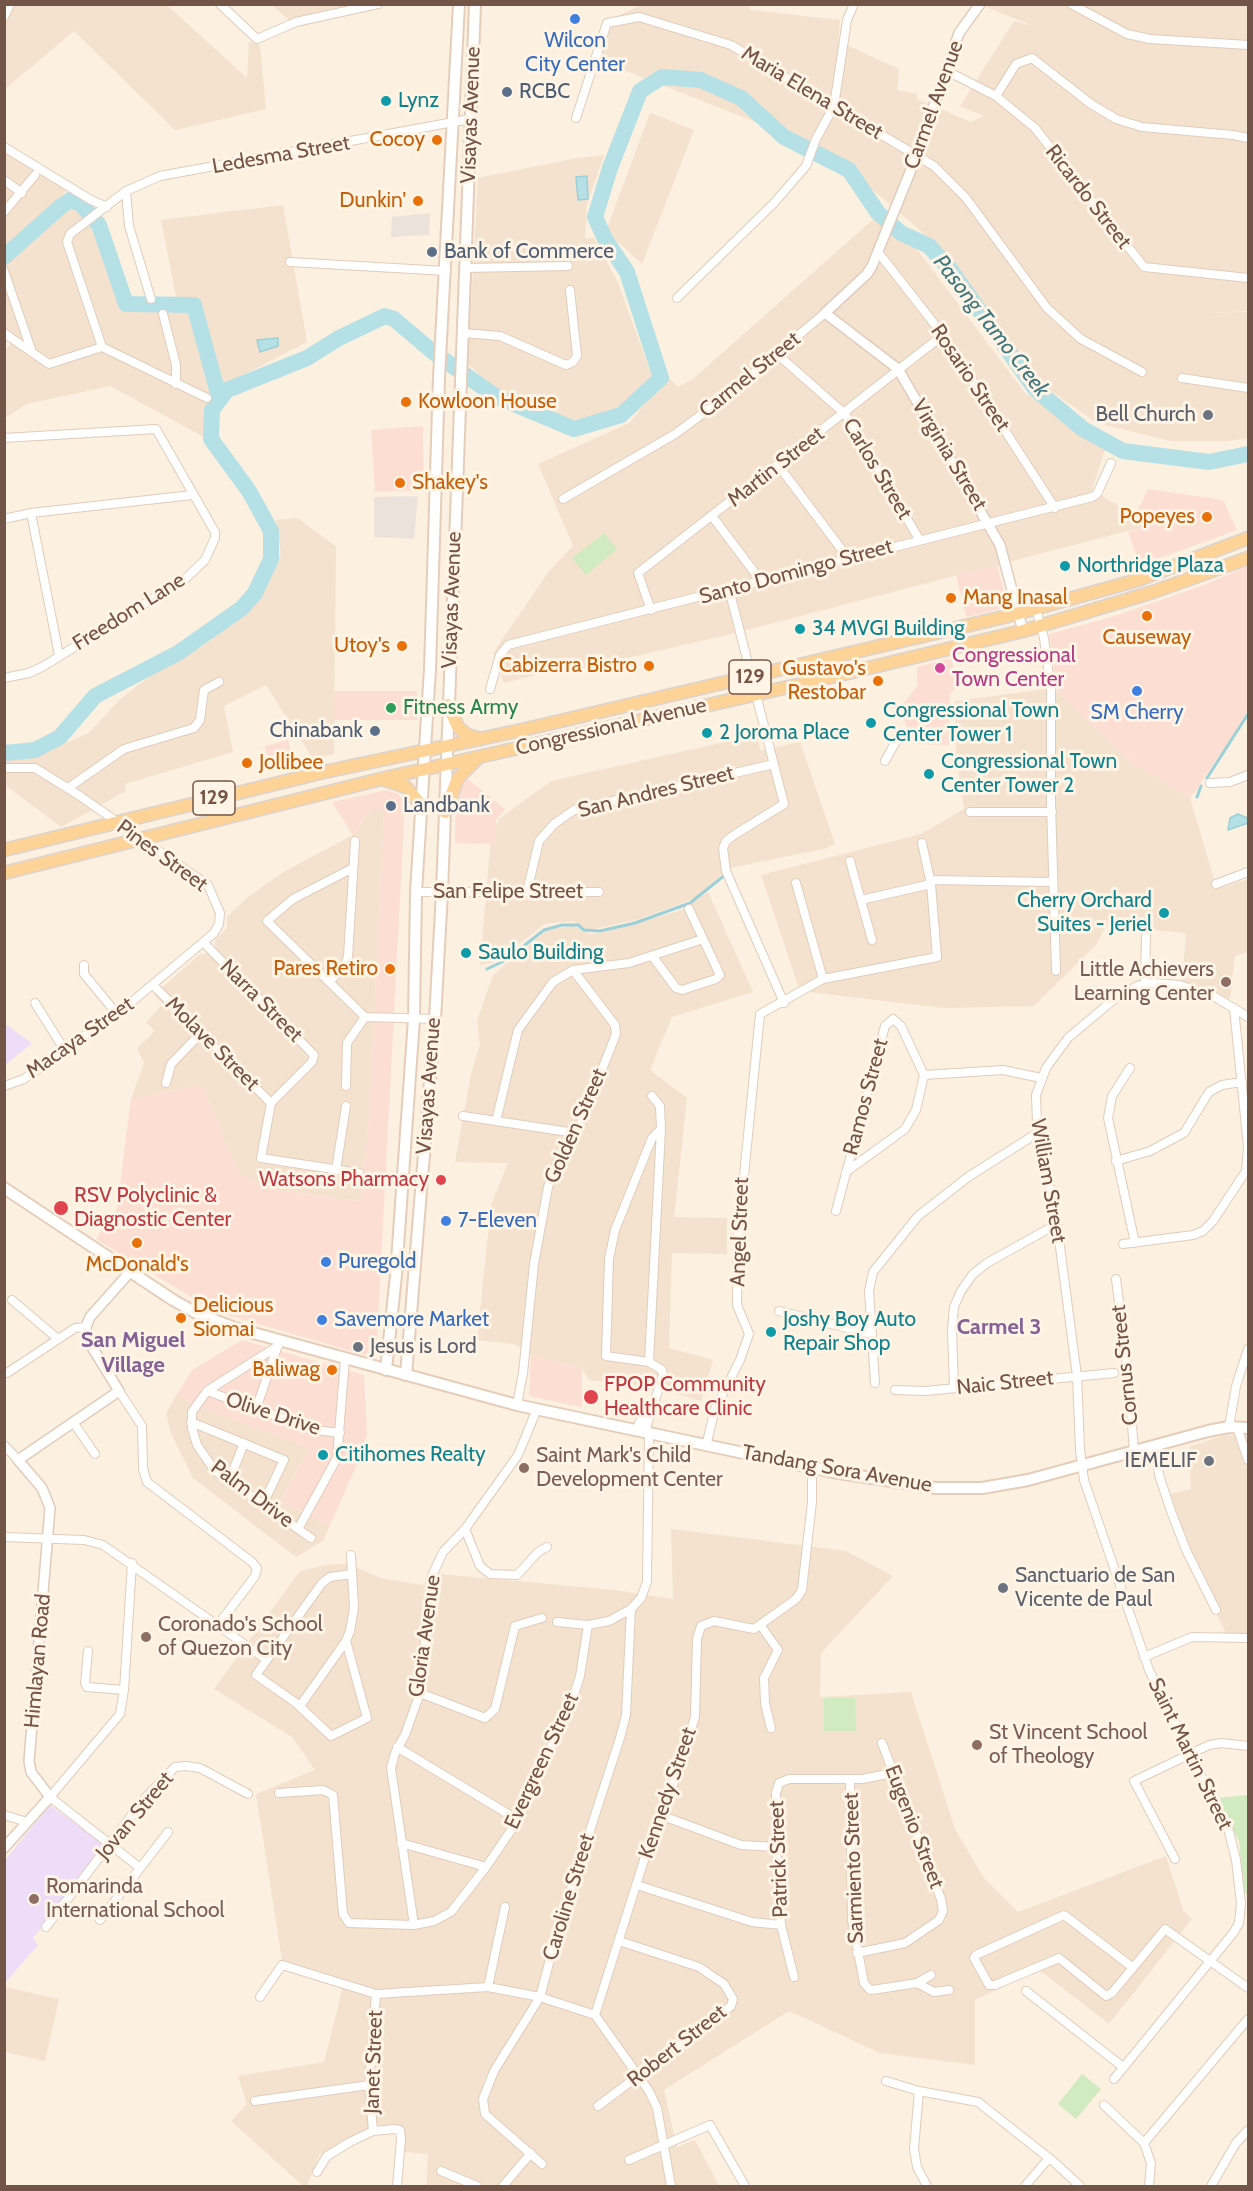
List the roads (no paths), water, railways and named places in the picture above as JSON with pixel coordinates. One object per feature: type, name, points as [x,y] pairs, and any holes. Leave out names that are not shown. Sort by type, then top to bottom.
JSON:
[{"type":"main road","name":"Visayas Avenue","points":[[386,1370],[402,1194],[414,1018],[416,892],[425,750],[439,377],[459,4]]},
{"type":"main road","name":"Visayas Avenue","points":[[406,1375],[435,1019],[442,892],[475,4]]},
{"type":"main road","points":[[447,255],[466,256]]},
{"type":"main road","name":"Congressional Avenue","points":[[447,745],[482,740],[1018,614],[1138,580],[1248,538]]},
{"type":"main road","name":"Congressional Avenue","points":[[424,770],[1023,631],[1153,592],[1248,558]]},
{"type":"main road","points":[[448,705],[452,719],[459,729],[482,740]]},
{"type":"main road","name":"129","points":[[4,850],[447,745]]},
{"type":"main road","points":[[445,812],[458,778],[481,756]]},
{"type":"main road","name":"129","points":[[4,873],[139,838],[424,770]]},
{"type":"main road","points":[[381,779],[406,787],[422,806]]},
{"type":"main road","name":"Tandang Sora Avenue","points":[[4,1188],[130,1272],[198,1314],[235,1328],[279,1343],[518,1405],[812,1467],[900,1483],[965,1489],[1007,1485],[1134,1451],[1238,1428]]},
{"type":"main road","points":[[402,1194],[421,1195]]},
{"type":"street","points":[[6,16],[10,4]]},
{"type":"street","points":[[220,4],[257,39],[296,22],[378,4]]},
{"type":"street","points":[[677,298],[806,166],[816,138],[834,106],[847,20],[854,4]]},
{"type":"street","name":"Carmel Avenue","points":[[896,210],[959,33],[980,4]]},
{"type":"street","points":[[1071,4],[1127,34],[1150,39],[1248,45]]},
{"type":"street","name":"Maria Elena Street","points":[[576,118],[607,23],[639,17],[731,45],[934,166],[966,198],[1047,308],[1081,339],[1142,372]]},
{"type":"street","points":[[996,96],[1016,64],[1032,58],[1091,104],[1116,119],[1142,128],[1248,138]]},
{"type":"street","name":"Ricardo Street","points":[[945,70],[996,96],[1035,128],[1144,267],[1248,278]]},
{"type":"street","name":"Ledesma Street","points":[[102,347],[67,242],[70,234],[126,191],[160,176],[470,119]]},
{"type":"street","points":[[4,147],[104,209]]},
{"type":"street","points":[[4,212],[35,175]]},
{"type":"street","points":[[4,180],[22,193]]},
{"type":"street","points":[[126,191],[129,226],[151,299]]},
{"type":"street","name":"Carmel Street","points":[[563,499],[675,434],[825,313],[867,274],[896,210]]},
{"type":"street","name":"Rosario Street","points":[[878,252],[943,335],[1055,508]]},
{"type":"street","points":[[290,262],[446,271]]},
{"type":"street","points":[[465,268],[568,266]]},
{"type":"street","points":[[4,271],[32,352]]},
{"type":"street","points":[[463,333],[500,336],[566,365],[573,362],[577,350],[570,290]]},
{"type":"street","name":"Virginia Street","points":[[825,313],[898,369],[1000,545],[1023,631]]},
{"type":"street","points":[[163,314],[176,365],[176,384]]},
{"type":"street","points":[[4,333],[43,362],[57,363],[102,347],[207,398]]},
{"type":"street","name":"Martin Street","points":[[651,610],[638,573],[845,414],[943,335]]},
{"type":"street","name":"Carlos Street","points":[[777,354],[845,414],[919,539]]},
{"type":"street","points":[[1182,378],[1248,388]]},
{"type":"street","name":"Freedom Lane","points":[[4,438],[156,429],[162,435],[192,495],[215,532],[214,546],[205,560],[185,579],[29,673],[4,678]]},
{"type":"street","name":"Santo Domingo Street","points":[[490,689],[493,674],[508,645],[651,610],[919,539],[1055,508],[1096,494],[1111,463]]},
{"type":"street","points":[[778,465],[848,558]]},
{"type":"street","points":[[4,519],[31,513],[192,495]]},
{"type":"street","points":[[31,513],[59,655]]},
{"type":"street","points":[[712,516],[761,581]]},
{"type":"street","points":[[729,589],[783,806],[726,841],[723,848],[726,870],[784,1003],[823,979],[937,957],[930,882],[922,843]]},
{"type":"street","points":[[1036,609],[1041,626],[1051,691],[1056,971]]},
{"type":"street","points":[[68,789],[124,749],[194,728],[200,720],[204,690],[219,682]]},
{"type":"street","points":[[885,761],[900,734]]},
{"type":"street","name":"San Andres Street","points":[[527,892],[539,842],[554,824],[574,810],[774,764]]},
{"type":"street","name":"Pines Street","points":[[4,768],[35,768],[199,877],[214,893],[220,913],[219,924],[204,943],[153,985]]},
{"type":"street","points":[[1210,783],[1230,782],[1248,775]]},
{"type":"street","points":[[970,812],[1052,812]]},
{"type":"street","points":[[329,982],[344,968],[348,957],[355,841]]},
{"type":"street","points":[[850,861],[872,940]]},
{"type":"street","points":[[353,868],[293,899],[267,921],[365,1017],[435,1019]]},
{"type":"street","points":[[1216,884],[1248,872]]},
{"type":"street","points":[[861,900],[930,882],[1053,882]]},
{"type":"street","points":[[796,883],[823,979]]},
{"type":"street","name":"San Felipe Street","points":[[416,892],[599,892]]},
{"type":"street","points":[[653,957],[676,988],[682,990],[716,979],[720,975],[689,909]]},
{"type":"street","points":[[1146,934],[1146,984]]},
{"type":"street","points":[[496,1121],[519,1030],[553,982],[573,970],[629,963],[703,939]]},
{"type":"street","name":"Narra Street","points":[[204,943],[314,1055],[312,1062],[271,1103]]},
{"type":"street","points":[[84,965],[84,974],[117,1014]]},
{"type":"street","name":"Golden Street","points":[[518,1405],[541,1217],[555,1164],[575,1133],[616,1034],[615,1025],[573,970]]},
{"type":"street","name":"William Street","points":[[1082,1466],[1077,1376],[1057,1224],[1039,1132],[1036,1104],[1041,1078],[1055,1053],[1084,1023],[1123,994],[1146,984],[1180,985],[1202,992],[1248,1017]]},
{"type":"street","name":"Macaya Street","points":[[4,1086],[24,1079],[117,1014],[153,985]]},
{"type":"street","name":"Molave Street","points":[[153,985],[271,1103]]},
{"type":"street","points":[[35,1003],[64,1049]]},
{"type":"street","name":"Angel Street","points":[[706,1446],[715,1409],[740,1360],[749,1334],[737,1305],[738,1236],[759,1016],[763,1010],[784,1003]]},
{"type":"street","points":[[1123,1244],[1193,1235],[1203,1231],[1213,1221],[1242,1177],[1248,1162],[1234,1008]]},
{"type":"street","points":[[346,1086],[347,1043],[365,1017]]},
{"type":"street","name":"Ramos Street","points":[[836,1211],[846,1172],[885,1026],[890,1020],[897,1021],[902,1026],[924,1075],[920,1096],[911,1122],[846,1172]]},
{"type":"street","points":[[166,1083],[171,1064],[201,1033]]},
{"type":"street","points":[[1130,1068],[1118,1083],[1108,1106],[1108,1125],[1135,1242]]},
{"type":"street","points":[[924,1075],[1003,1070],[1041,1078]]},
{"type":"street","points":[[1116,1161],[1150,1151],[1181,1135],[1188,1129],[1204,1100],[1213,1089],[1242,1082]]},
{"type":"street","points":[[649,1362],[661,1129],[660,1106],[652,1096]]},
{"type":"street","points":[[271,1103],[261,1158],[360,1173]]},
{"type":"street","points":[[336,1170],[346,1106]]},
{"type":"street","points":[[463,1116],[575,1133]]},
{"type":"street","points":[[557,1622],[588,1625],[609,1621],[631,1609],[641,1598],[648,1582],[643,1414],[651,1407],[660,1390],[663,1375],[662,1370],[649,1362],[606,1356],[609,1259],[615,1230],[651,1138],[661,1129]]},
{"type":"street","points":[[875,1383],[869,1291],[873,1272],[918,1216],[968,1177],[1039,1132]]},
{"type":"street","points":[[954,1388],[952,1329],[954,1307],[961,1291],[973,1274],[987,1263],[1057,1224]]},
{"type":"street","points":[[130,1272],[90,1317],[86,1327],[87,1339],[142,1426],[143,1468],[147,1482],[257,1568],[255,1576],[218,1625]]},
{"type":"street","name":"Cornus Street","points":[[1116,1279],[1128,1372],[1134,1451]]},
{"type":"street","points":[[12,1300],[58,1339]]},
{"type":"street","points":[[779,1311],[872,1334]]},
{"type":"street","points":[[7,1373],[75,1328],[86,1327]]},
{"type":"street","points":[[262,1504],[284,1460],[191,1422],[196,1403],[207,1391],[279,1343]]},
{"type":"street","points":[[256,1409],[279,1343]]},
{"type":"street","points":[[1248,1349],[1236,1386],[1238,1428],[1248,1460]]},
{"type":"street","points":[[298,1529],[333,1467],[340,1432],[345,1359]]},
{"type":"street","name":"Naic Street","points":[[895,1390],[954,1388],[1114,1373]]},
{"type":"street","points":[[4,1445],[18,1460],[119,1390]]},
{"type":"street","name":"Olive Drive","points":[[207,1391],[315,1430],[340,1432]]},
{"type":"street","name":"Gloria Avenue","points":[[414,1925],[391,1768],[420,1693],[431,1578],[443,1552],[465,1529],[518,1455],[537,1409]]},
{"type":"street","points":[[73,1422],[95,1454]]},
{"type":"street","name":"Palm Drive","points":[[191,1422],[193,1436],[214,1471],[311,1538]]},
{"type":"street","points":[[230,1481],[244,1443]]},
{"type":"street","points":[[1155,1446],[1159,1475],[1172,1514],[1186,1550],[1216,1610]]},
{"type":"street","name":"Himlayan Road","points":[[18,1460],[48,1498],[49,1538],[29,1761],[31,1772],[50,1797]]},
{"type":"street","name":"Saint Martin Street","points":[[1082,1466],[1087,1490],[1144,1657],[1229,1832],[1245,1903],[1239,1923],[1114,2079]]},
{"type":"street","points":[[771,1728],[765,1703],[764,1678],[778,1650],[761,1626],[796,1599],[802,1590],[812,1502],[812,1467]]},
{"type":"street","points":[[465,1529],[480,1566],[490,1574],[517,1575],[538,1552],[546,1547]]},
{"type":"street","points":[[4,1537],[93,1542],[132,1563],[267,1660]]},
{"type":"street","points":[[300,1706],[346,1641],[354,1608],[351,1555]]},
{"type":"street","points":[[4,1848],[116,1721],[122,1705],[124,1690],[132,1563]]},
{"type":"street","points":[[346,1641],[367,1718],[331,1736],[300,1706],[256,1675],[325,1580],[336,1575],[352,1574]]},
{"type":"street","name":"Caroline Street","points":[[531,2153],[485,2114],[482,2106],[491,2077],[540,1997],[558,1929],[621,1738],[626,1715],[631,1609]]},
{"type":"street","points":[[420,1693],[485,1718],[495,1709],[515,1626],[542,1618]]},
{"type":"street","name":"Kennedy Street","points":[[595,2015],[651,1838],[663,1816],[695,1717],[697,1639],[701,1626],[714,1621],[746,1628],[761,1626]]},
{"type":"street","name":"Evergreen Street","points":[[279,1793],[323,1790],[333,1795],[343,1914],[349,1923],[414,1925],[434,1920],[451,1912],[486,1867],[518,1820],[573,1698],[580,1676],[588,1625]]},
{"type":"street","points":[[1144,1657],[1192,1637],[1248,1638]]},
{"type":"street","points":[[88,1651],[85,1683],[87,1687],[124,1690]]},
{"type":"street","name":"Eugenio Street","points":[[857,1953],[905,1942],[939,1920],[943,1911],[941,1899],[882,1743]]},
{"type":"street","points":[[1175,1859],[1134,1781],[1190,1752],[1221,1743],[1248,1746]]},
{"type":"street","points":[[397,1748],[518,1820]]},
{"type":"street","name":"Jovan Street","points":[[46,1927],[109,1844],[165,1775],[175,1767],[200,1768],[248,1794]]},
{"type":"street","name":"Patrick Street","points":[[794,1977],[781,1925],[776,1847],[776,1793],[779,1783],[789,1779],[850,1779],[893,1773]]},
{"type":"street","name":"Sarmiento Street","points":[[850,1779],[852,1920],[864,1983],[870,1990],[917,1983]]},
{"type":"street","points":[[50,1797],[140,1868]]},
{"type":"street","points":[[4,1815],[27,1822]]},
{"type":"street","points":[[663,1816],[741,1845],[776,1847]]},
{"type":"street","points":[[100,1920],[168,1832]]},
{"type":"street","points":[[401,1843],[486,1867]]},
{"type":"street","points":[[637,1885],[752,1922],[781,1925]]},
{"type":"street","points":[[488,1987],[505,1907]]},
{"type":"street","points":[[1132,1967],[1064,1915],[976,1955],[974,1958],[992,1985],[1059,1958],[1106,1996],[1110,1995],[1165,1929],[1248,1988]]},
{"type":"street","name":"Robert Street","points":[[598,2106],[730,2006],[733,1994],[724,1984],[699,1966],[619,1941]]},
{"type":"street","points":[[260,1997],[282,1965],[376,1994],[488,1987],[540,1997],[595,2015],[638,2076],[657,2108],[670,2187]]},
{"type":"street","points":[[917,1983],[931,1975]]},
{"type":"street","points":[[917,1983],[934,1992],[949,1990]]},
{"type":"street","points":[[1026,1991],[1123,2067]]},
{"type":"street","name":"Janet Street","points":[[373,2131],[369,2085],[376,1994]]},
{"type":"street","points":[[1144,2143],[1248,2019]]},
{"type":"street","points":[[886,2081],[919,2091],[978,2102],[1049,2158],[1079,2186]]},
{"type":"street","points":[[255,2101],[369,2085]]},
{"type":"street","points":[[919,2091],[914,2149],[917,2167],[927,2187]]},
{"type":"street","points":[[1104,2105],[1144,2143],[1151,2163],[1149,2187]]},
{"type":"street","points":[[629,2160],[710,2125],[745,2187]]},
{"type":"street","points":[[316,2172],[327,2156],[373,2131],[400,2130],[397,2187]]},
{"type":"street","points":[[1211,2187],[1236,2143],[1248,2130]]},
{"type":"street","points":[[503,2187],[531,2153],[542,2164]]},
{"type":"street","points":[[1025,2187],[1049,2158]]},
{"type":"street","points":[[441,2171],[477,2187]]},
{"type":"water","points":[[587,176],[588,199],[578,200],[576,177]]},
{"type":"water","points":[[278,338],[278,346],[260,352],[257,340]]},
{"type":"water","points":[[1238,814],[1247,818],[1248,823],[1228,830],[1230,818]]},
{"type":"waterway","name":"Pasong Tamo Creek","points":[[4,753],[35,750],[60,737],[95,696],[178,653],[242,608],[255,593],[271,559],[271,531],[249,491],[211,439],[212,410],[227,390],[307,358],[339,338],[385,316],[394,319],[433,352],[495,396],[574,429],[621,415],[661,378],[627,272],[605,239],[595,217],[610,168],[640,91],[662,77],[701,80],[741,98],[784,137],[849,170],[878,213],[901,233],[929,246],[950,269],[1035,389],[1083,429],[1123,451],[1209,462],[1248,454]]},
{"type":"waterway","points":[[4,257],[60,207],[70,200],[80,203],[99,225],[126,304],[194,305],[219,397]]},
{"type":"waterway","points":[[1207,778],[1248,714]]},
{"type":"waterway","points":[[1197,797],[1201,786]]},
{"type":"waterway","points":[[487,969],[506,960],[544,930],[562,925],[578,925],[584,930],[600,931],[635,923],[690,903],[725,875]]},
{"type":"place","name":"Wilcon City Center","points":[[575,19]]},
{"type":"place","name":"RCBC","points":[[507,92]]},
{"type":"place","name":"Lynz","points":[[386,101]]},
{"type":"place","name":"Cocoy","points":[[437,140]]},
{"type":"place","name":"Dunkin'","points":[[418,201]]},
{"type":"place","name":"Bank of Commerce","points":[[432,252]]},
{"type":"place","name":"Kowloon House","points":[[406,402]]},
{"type":"place","name":"Bell Church","points":[[1208,415]]},
{"type":"place","name":"Shakey's","points":[[400,483]]},
{"type":"place","name":"Popeyes","points":[[1207,517]]},
{"type":"place","name":"Northridge Plaza","points":[[1065,566]]},
{"type":"place","name":"Mang Inasal","points":[[951,598]]},
{"type":"place","name":"Causeway","points":[[1147,616]]},
{"type":"place","name":"34 MVGI Building","points":[[800,629]]},
{"type":"place","name":"Utoy's","points":[[402,646]]},
{"type":"place","name":"Cabizerra Bistro","points":[[649,666]]},
{"type":"place","name":"Congressional Town Center","points":[[940,668]]},
{"type":"place","name":"Gustavo's Restobar","points":[[878,681]]},
{"type":"place","name":"SM Cherry","points":[[1137,691]]},
{"type":"place","name":"Fitness Army","points":[[391,708]]},
{"type":"place","name":"Congressional Town Center Tower 1","points":[[871,723]]},
{"type":"place","name":"Chinabank","points":[[375,731]]},
{"type":"place","name":"2 Joroma Place","points":[[707,733]]},
{"type":"place","name":"Jollibee","points":[[247,763]]},
{"type":"place","name":"Congressional Town Center Tower 2","points":[[929,774]]},
{"type":"place","name":"Landbank","points":[[391,806]]},
{"type":"place","name":"Cherry Orchard Suites - Jeriel","points":[[1164,913]]},
{"type":"place","name":"Saulo Building","points":[[466,953]]},
{"type":"place","name":"Pares Retiro","points":[[390,969]]},
{"type":"place","name":"Little Achievers Learning Center","points":[[1226,982]]},
{"type":"place","name":"Watsons Pharmacy","points":[[441,1180]]},
{"type":"place","name":"RSV Polyclinic & Diagnostic Center","points":[[61,1208]]},
{"type":"place","name":"7-Eleven","points":[[446,1221]]},
{"type":"place","name":"McDonald's","points":[[137,1243]]},
{"type":"place","name":"Puregold","points":[[326,1262]]},
{"type":"place","name":"Delicious Siomai","points":[[181,1318]]},
{"type":"place","name":"Savemore Market","points":[[322,1320]]},
{"type":"place","name":"Joshy Boy Auto Repair Shop","points":[[771,1332]]},
{"type":"place","name":"Jesus is Lord","points":[[358,1347]]},
{"type":"place","name":"Baliwag","points":[[332,1370]]},
{"type":"place","name":"FPOP Community Healthcare Clinic","points":[[591,1397]]},
{"type":"place","name":"Citihomes Realty","points":[[323,1455]]},
{"type":"place","name":"IEMELIF","points":[[1209,1461]]},
{"type":"place","name":"Saint Mark's Child Development Center","points":[[524,1468]]},
{"type":"place","name":"Sanctuario de San Vicente de Paul","points":[[1003,1588]]},
{"type":"place","name":"Coronado's School of Quezon City","points":[[146,1637]]},
{"type":"place","name":"St Vincent School of Theology","points":[[977,1745]]},
{"type":"place","name":"Romarinda International School","points":[[34,1899]]},
{"type":"district","name":"Carmel 3","points":[[999,1328]]},
{"type":"district","name":"San Miguel Village","points":[[133,1354]]}]
